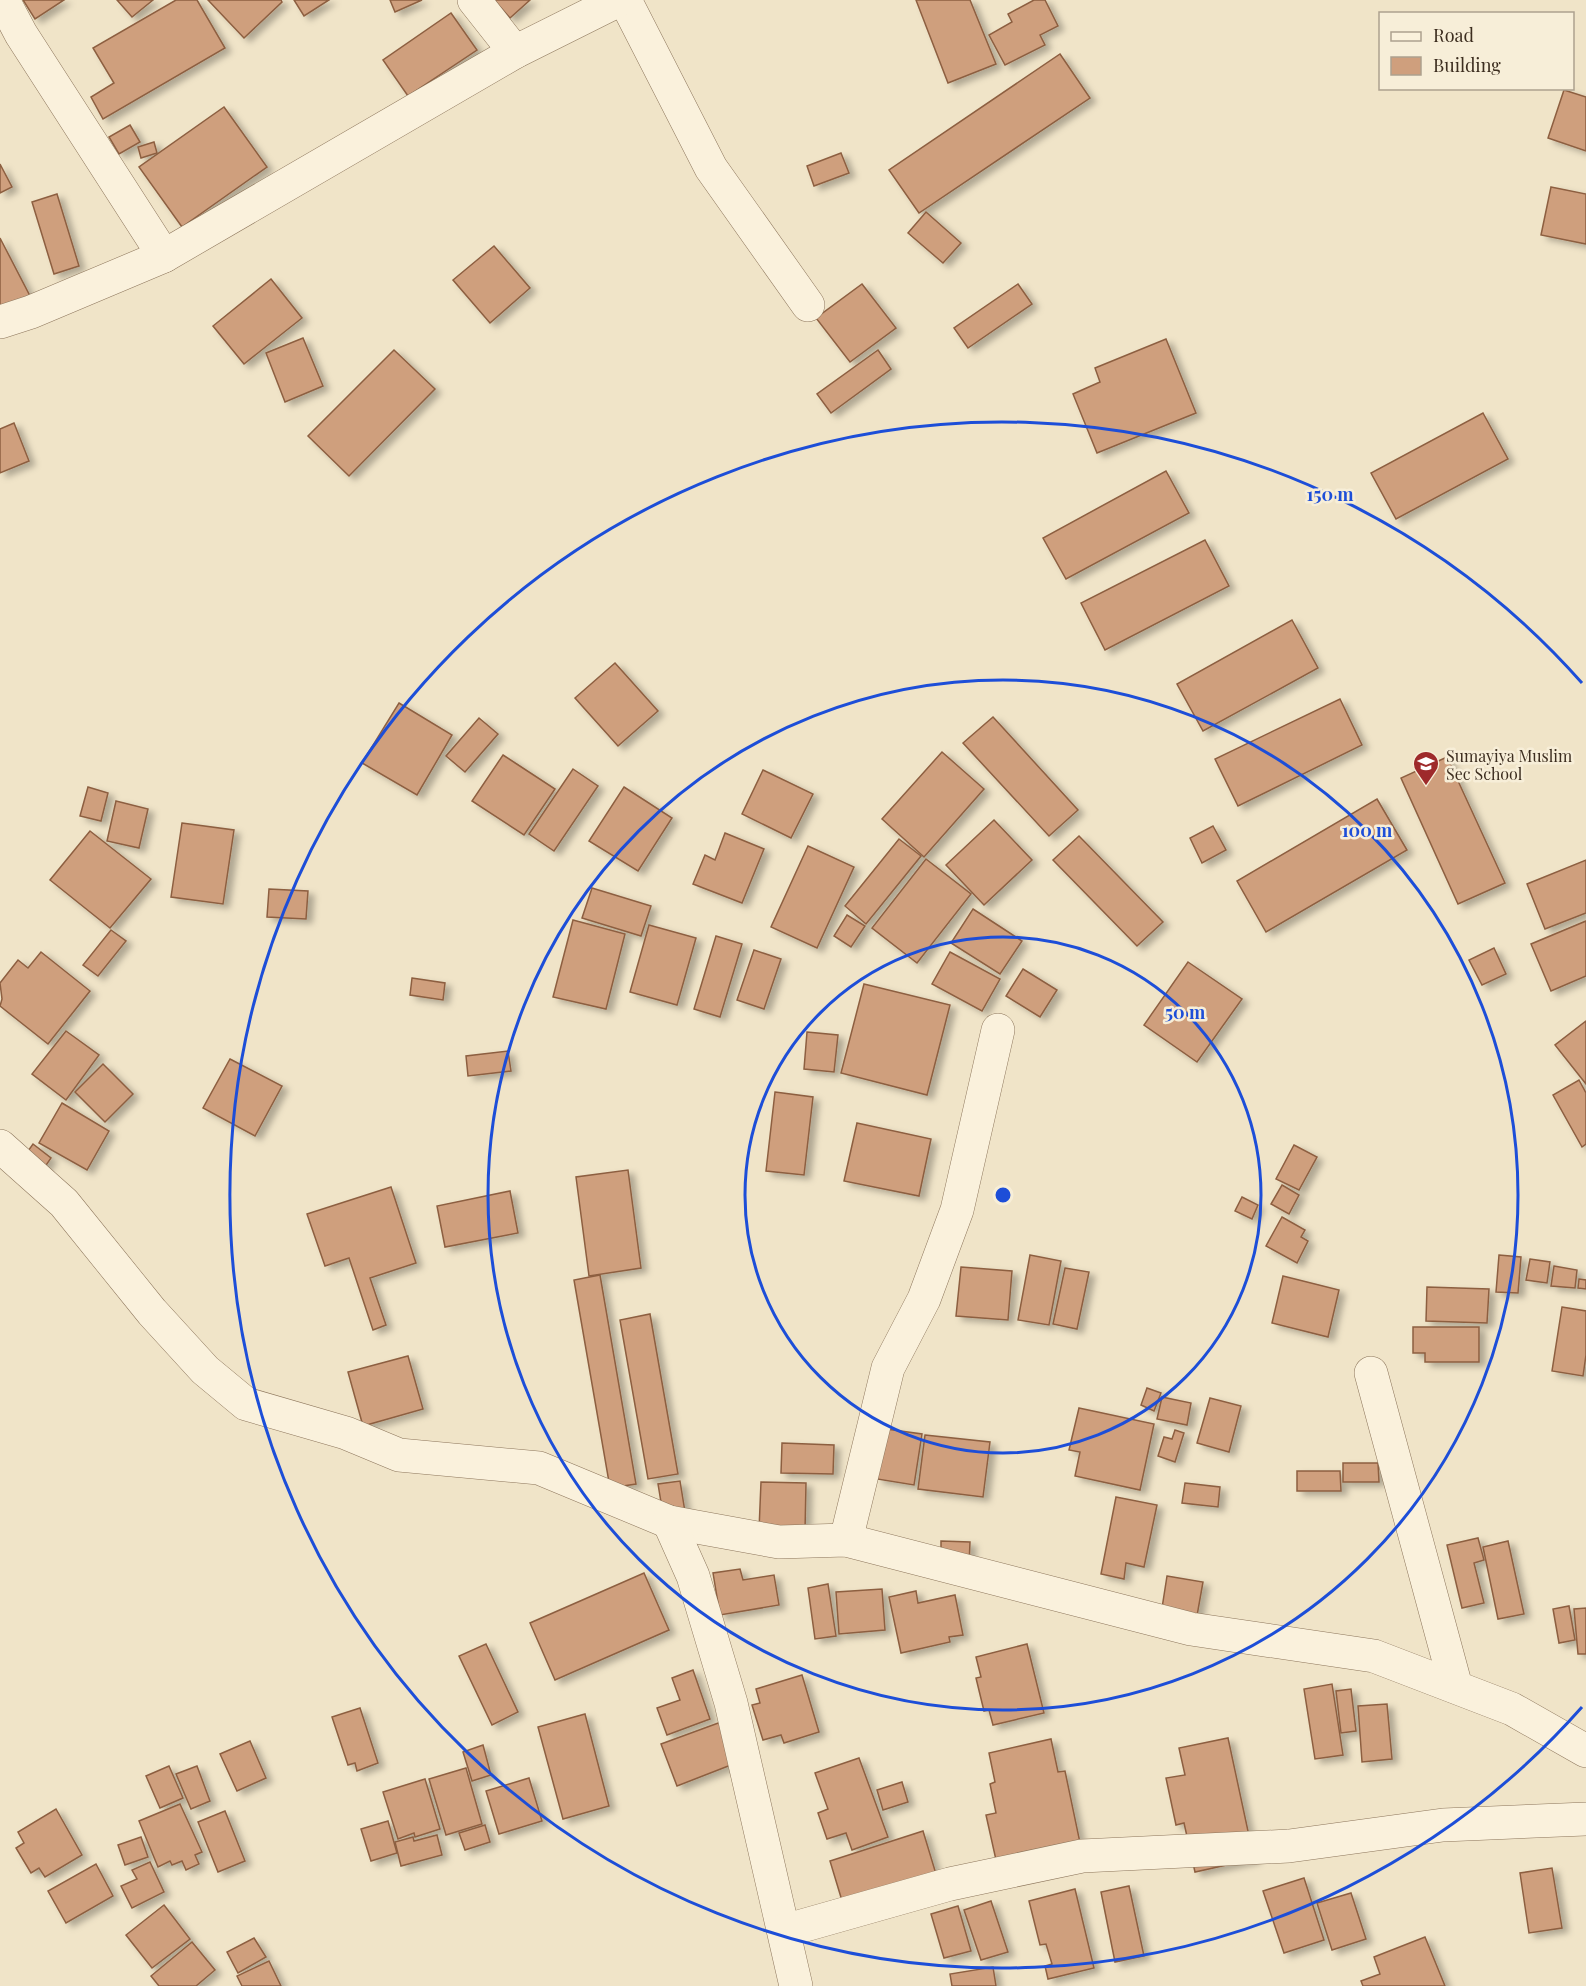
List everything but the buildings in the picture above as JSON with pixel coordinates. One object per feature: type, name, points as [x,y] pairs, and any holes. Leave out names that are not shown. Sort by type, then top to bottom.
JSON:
[{"type":"street","points":[[3,0],[21,34],[164,256]]},
{"type":"street","points":[[474,0],[515,52]]},
{"type":"street","points":[[0,322],[31,312],[164,256],[515,52],[619,0]]},
{"type":"street","points":[[625,0],[711,168],[808,305]]},
{"type":"street","points":[[846,1540],[888,1368],[924,1299],[957,1210],[998,1030]]},
{"type":"street","points":[[0,1146],[64,1203],[160,1320],[205,1370],[246,1404],[346,1433],[399,1455],[539,1468],[669,1522],[779,1542],[846,1540],[1191,1629],[1374,1656],[1512,1709],[1586,1751]]},
{"type":"street","points":[[1371,1373],[1456,1688]]},
{"type":"street","points":[[669,1522],[693,1576],[731,1703],[796,1986]]},
{"type":"street","points":[[784,1931],[950,1884],[1082,1856],[1289,1846],[1443,1825],[1586,1819]]},
{"type":"place","name":"Sumayiya Muslim Sec School","points":[[1426,787]]}]
